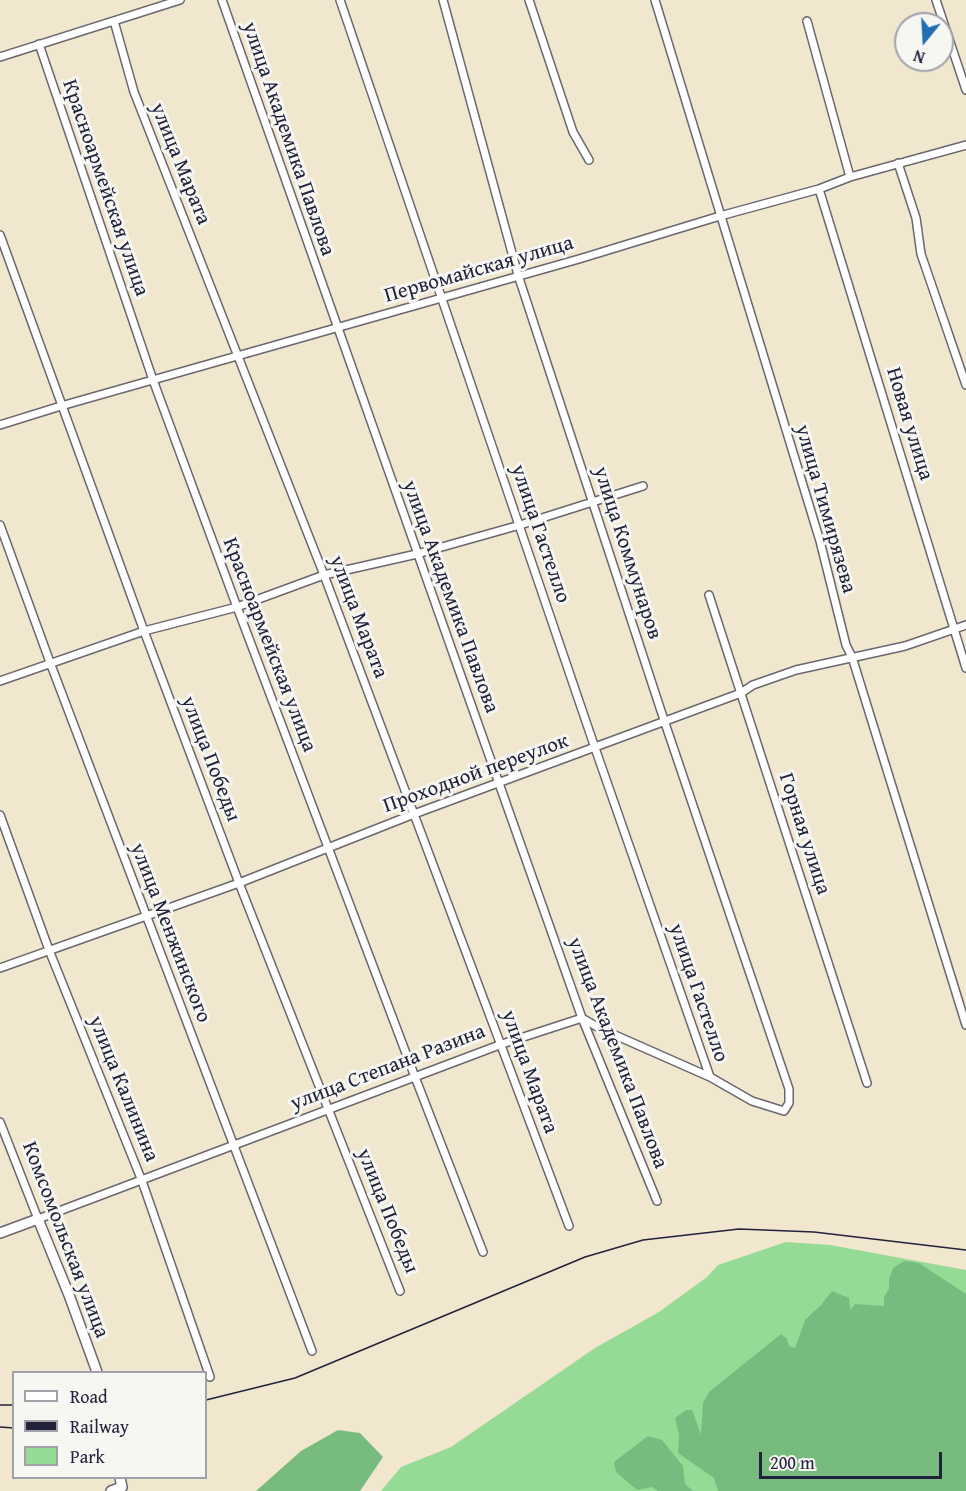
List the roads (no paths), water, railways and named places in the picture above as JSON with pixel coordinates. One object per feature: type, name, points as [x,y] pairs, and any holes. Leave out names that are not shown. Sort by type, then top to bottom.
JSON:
[{"type":"main road","name":"улица Степана Разина","points":[[0,1233],[38,1219]]},
{"type":"main road","name":"Комсомольская улица","points":[[38,1219],[97,1371]]},
{"type":"main road","points":[[111,1491],[121,1482]]},
{"type":"street","points":[[0,57],[180,0]]},
{"type":"street","name":"улица Академика Павлова","points":[[222,0],[582,1018],[657,1201]]},
{"type":"street","name":"улица Гастелло","points":[[340,0],[710,1077]]},
{"type":"street","name":"улица Коммунаров","points":[[443,0],[518,275],[665,723],[789,1089],[789,1103],[784,1111],[752,1101],[710,1077]]},
{"type":"street","points":[[529,0],[573,132],[589,160]]},
{"type":"street","name":"улица Тимирязева","points":[[655,0],[820,541],[846,645],[852,657],[966,1025]]},
{"type":"street","points":[[936,0],[966,90]]},
{"type":"street","name":"улица Марата","points":[[114,21],[134,92],[324,575],[569,1226]]},
{"type":"street","points":[[807,21],[850,177]]},
{"type":"street","name":"Красноармейская улица","points":[[39,44],[153,380],[483,1252]]},
{"type":"street","name":"Первомайская улица","points":[[0,426],[61,406],[656,237],[720,216],[819,189],[850,177],[966,145]]},
{"type":"street","points":[[898,163],[916,218],[921,254],[966,385]]},
{"type":"street","name":"Новая улица","points":[[819,189],[966,668]]},
{"type":"street","name":"улица Победы","points":[[0,235],[61,406],[239,883],[400,1290]]},
{"type":"street","points":[[0,681],[144,631],[237,607],[324,575],[417,554],[520,525],[643,486]]},
{"type":"street","name":"улица Менжинского","points":[[0,525],[233,1147],[312,1351]]},
{"type":"street","name":"Горная улица","points":[[709,595],[867,1083]]},
{"type":"street","name":"Проходной переулок","points":[[0,968],[239,883],[414,814],[665,723],[741,693],[753,685],[796,670],[905,646],[966,625]]},
{"type":"street","name":"улица Калинина","points":[[0,815],[49,950],[142,1181],[210,1377]]},
{"type":"street","points":[[582,1018],[599,1028],[710,1077]]},
{"type":"street","name":"улица Степана Разина","points":[[38,1219],[502,1044],[582,1018]]},
{"type":"street","name":"Комсомольская улица","points":[[0,1122],[38,1219]]},
{"type":"railway","points":[[207,1400],[295,1378],[585,1257],[643,1240],[739,1229],[814,1232],[966,1250]]},
{"type":"railway","points":[[0,1405],[12,1405]]},
{"type":"railway","points":[[0,1427],[12,1428]]}]
